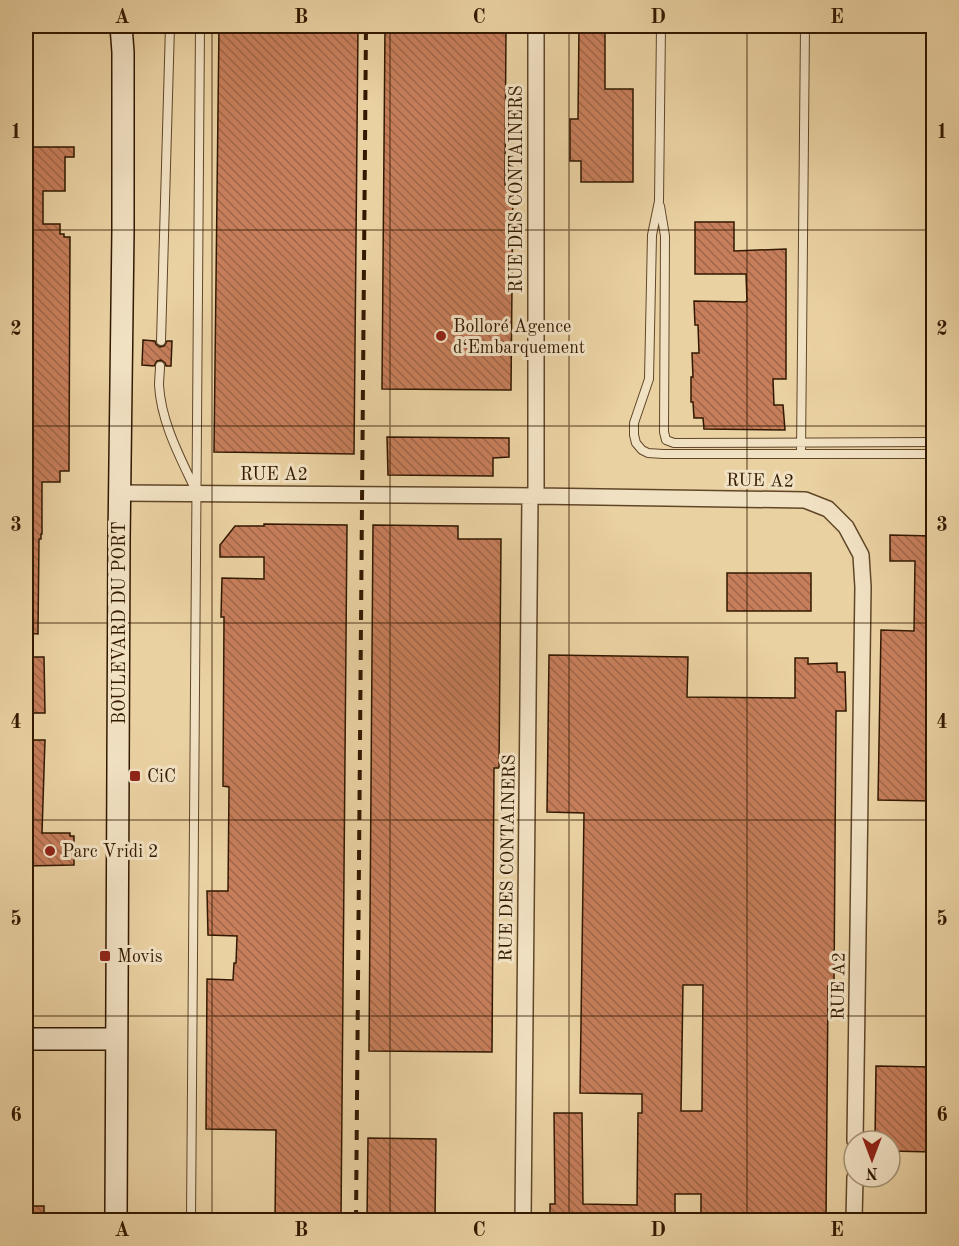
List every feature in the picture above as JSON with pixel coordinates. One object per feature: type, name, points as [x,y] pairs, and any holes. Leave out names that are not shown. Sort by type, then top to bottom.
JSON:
[{"type":"main road","name":"BOULEVARD DU PORT","points":[[116,1221],[119,493],[123,230],[121,26]]},
{"type":"main road","points":[[26,1039],[117,1040]]},
{"type":"street","name":"RUE DES CONTAINERS","points":[[523,1221],[533,496],[536,26]]},
{"type":"street","name":"RUE A2","points":[[119,493],[805,500],[828,509],[846,527],[861,555],[863,587],[855,1129]]},
{"type":"street","points":[[854,1221],[855,1189]]},
{"type":"lane","points":[[161,341],[170,26]]},
{"type":"lane","points":[[191,1221],[200,26]]},
{"type":"lane","points":[[661,26],[659,201],[665,236],[664,432],[666,440],[674,443],[933,442]]},
{"type":"lane","points":[[801,454],[805,26]]},
{"type":"lane","points":[[842,26],[933,28]]},
{"type":"lane","points":[[659,201],[652,235],[649,380],[634,423],[636,443],[642,450],[648,453],[663,454],[933,454]]},
{"type":"lane","points":[[160,366],[159,386],[163,408],[172,438],[197,494]]},
{"type":"building","points":[[219,26],[358,26],[354,454],[214,452]]},
{"type":"building","points":[[385,26],[506,26],[505,185],[513,185],[511,390],[382,389]]},
{"type":"building","points":[[579,26],[605,26],[605,89],[633,89],[633,182],[581,182],[581,161],[570,161],[570,119],[578,119]]},
{"type":"building","points":[[28,147],[74,147],[74,157],[65,157],[65,191],[43,191],[43,224],[60,224],[60,234],[70,237],[69,471],[60,471],[60,482],[42,482],[38,634],[26,633],[26,160],[28,160]]},
{"type":"building","points":[[695,222],[734,222],[734,251],[786,249],[786,379],[773,379],[774,405],[783,405],[785,430],[704,429],[703,418],[694,418],[693,402],[691,402],[692,353],[699,353],[694,301],[747,301],[746,274],[695,274]]},
{"type":"building","points":[[143,340],[155,341],[160,347],[164,346],[167,341],[172,341],[171,366],[166,366],[161,360],[157,361],[154,366],[142,365]]},
{"type":"building","points":[[387,437],[509,438],[509,457],[493,458],[493,476],[388,475]]},
{"type":"building","points":[[264,524],[347,525],[341,1221],[275,1221],[276,1130],[206,1129],[207,979],[233,980],[237,936],[208,935],[207,891],[228,891],[229,787],[223,786],[224,617],[221,617],[222,578],[264,579],[264,557],[220,557],[220,545],[235,526],[264,526]]},
{"type":"building","points":[[373,525],[458,526],[458,539],[501,539],[499,768],[494,768],[492,1052],[369,1051]]},
{"type":"building","points":[[890,535],[933,536],[933,801],[878,800],[881,630],[914,631],[915,561],[890,561]]},
{"type":"building","points":[[727,573],[811,573],[811,611],[727,611]]},
{"type":"building","points":[[549,655],[688,657],[687,697],[795,698],[795,658],[808,658],[808,664],[837,663],[837,672],[845,672],[846,711],[836,711],[834,986],[828,986],[826,1221],[701,1221],[701,1194],[675,1194],[675,1221],[550,1221],[550,1204],[555,1204],[554,1113],[582,1113],[583,1204],[637,1205],[638,1113],[642,1113],[642,1094],[580,1093],[584,813],[547,812]],"holes":[[[683,985],[703,985],[702,1111],[681,1111]]]},
{"type":"building","points":[[26,657],[44,657],[45,713],[26,713]]},
{"type":"building","points":[[26,740],[45,740],[42,833],[70,833],[70,836],[74,836],[74,865],[26,866]]},
{"type":"building","points":[[876,1066],[933,1067],[933,1152],[902,1151],[902,1129],[875,1129]]},
{"type":"building","points":[[368,1138],[436,1139],[435,1221],[367,1221]]},
{"type":"building","points":[[26,1206],[44,1206],[44,1221],[26,1221]]},
{"type":"railway","points":[[356,1220],[366,26]]},
{"type":"place","name":"Bolloré Agence d‘Embarquement","points":[[441,336]]},
{"type":"place","name":"CiC","points":[[135,776]]},
{"type":"place","name":"Parc Vridi 2","points":[[50,851]]},
{"type":"place","name":"Movis","points":[[105,956]]}]
